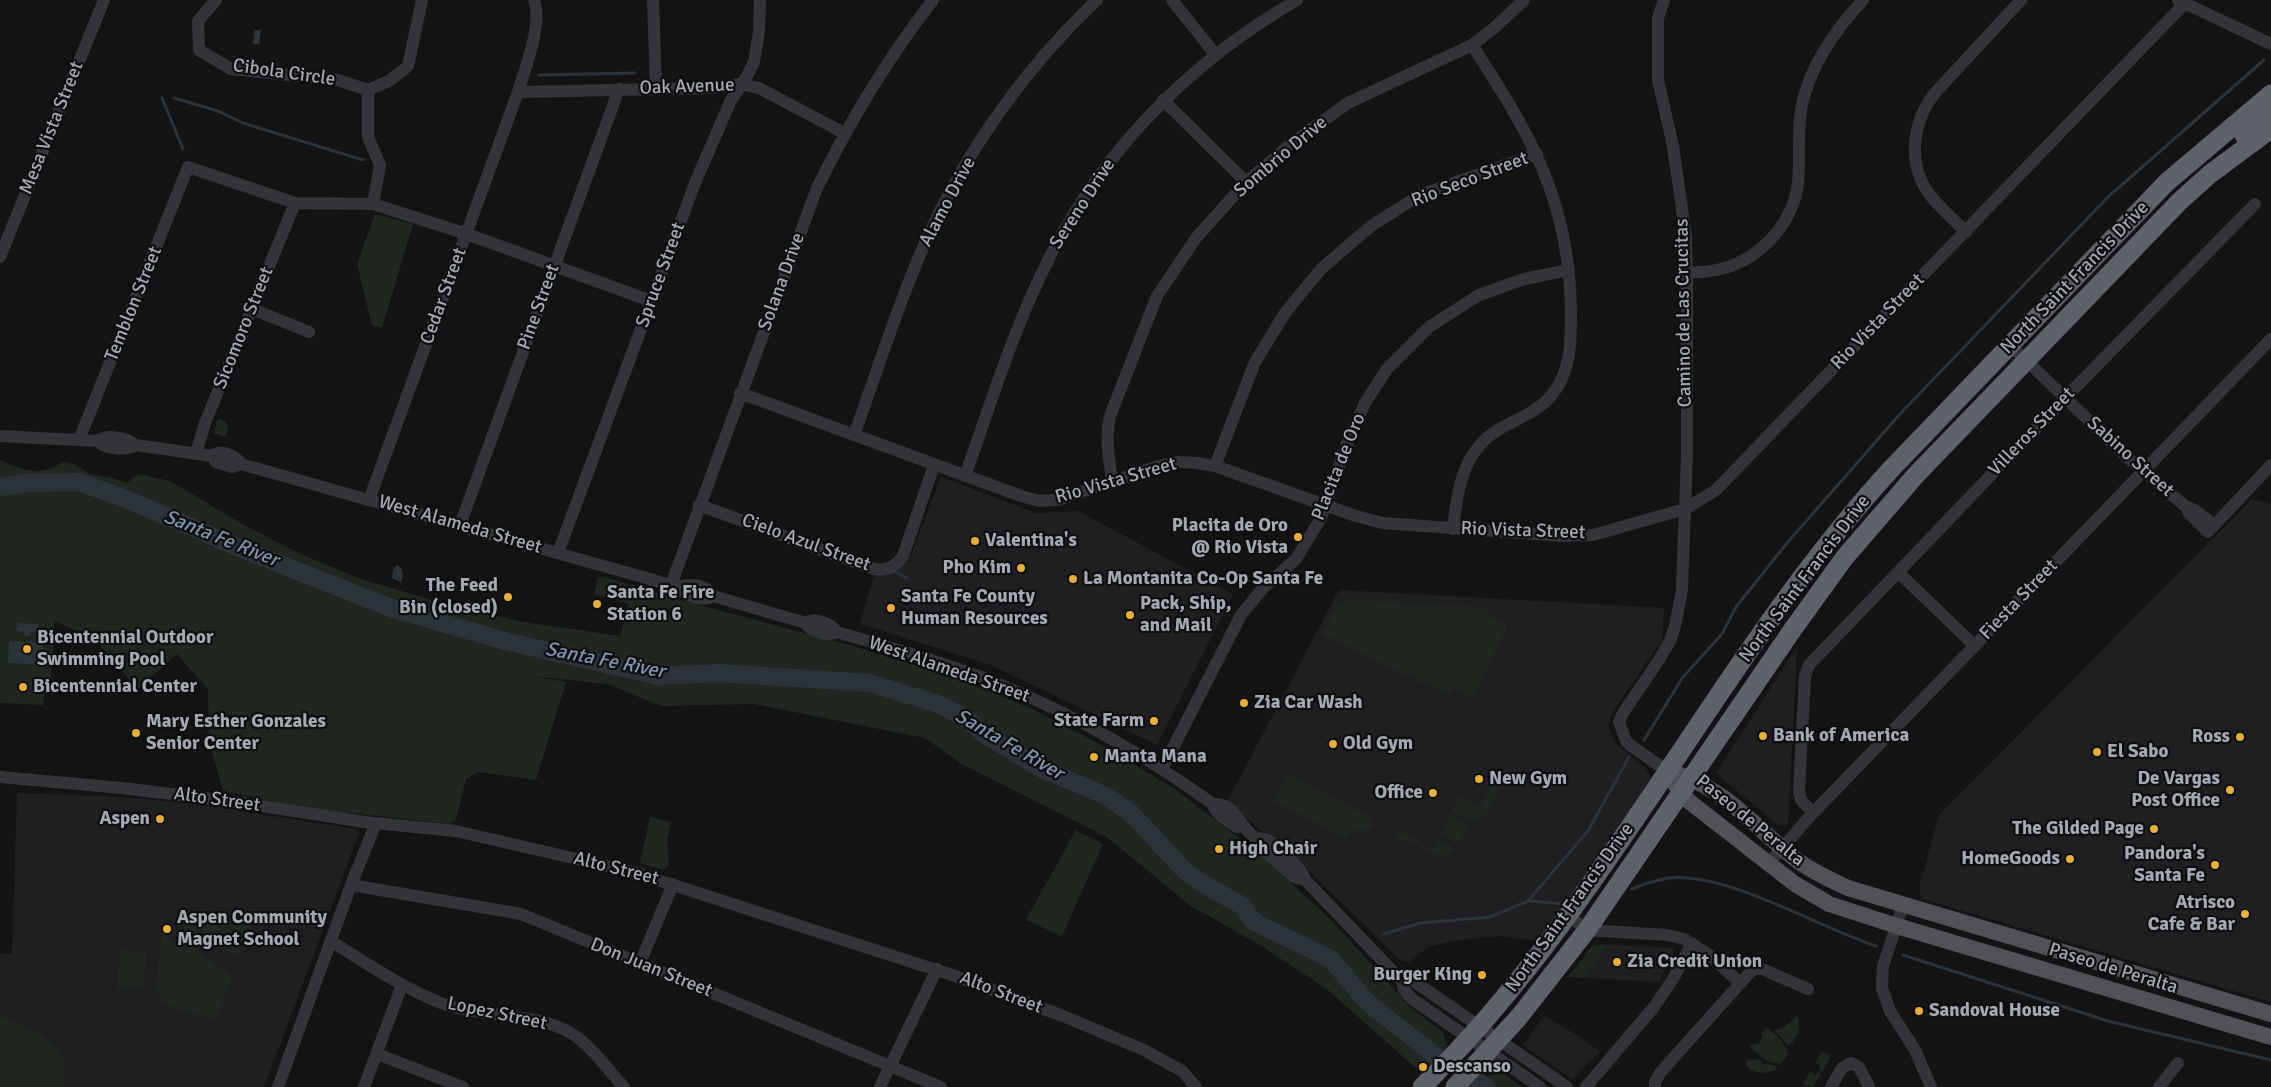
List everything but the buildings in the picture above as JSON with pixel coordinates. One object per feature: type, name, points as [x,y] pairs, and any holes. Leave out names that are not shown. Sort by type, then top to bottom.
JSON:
[{"type":"highway","name":"North Saint Francis Drive","points":[[1422,1087],[1474,1033],[1528,969],[1569,916],[1662,767],[1832,537],[1886,474],[2167,182],[2271,94]]},
{"type":"highway","points":[[2210,174],[2230,147],[2271,112]]},
{"type":"highway","name":"North Saint Francis Drive","points":[[1455,1087],[1542,990],[1587,930],[1685,785],[1845,557],[1897,496],[2179,202],[2210,174],[2271,129]]},
{"type":"main road","name":"Paseo de Peralta","points":[[1662,767],[1685,785],[1768,864],[1822,901],[1897,926],[2271,1037]]},
{"type":"main road","name":"Paseo de Peralta","points":[[1685,785],[1704,784],[1727,799],[1805,866],[1835,882],[1903,905],[2271,1014]]},
{"type":"street","name":"Mesa Vista Street","points":[[0,257],[104,0]]},
{"type":"street","name":"Cibola Circle","points":[[216,0],[198,21],[199,50],[231,69],[338,80],[368,90]]},
{"type":"street","points":[[373,204],[380,165],[368,137],[368,90],[389,82],[408,66],[422,0]]},
{"type":"street","name":"Cedar Street","points":[[369,500],[518,92],[535,33],[536,6],[534,0]]},
{"type":"street","points":[[653,0],[656,88]]},
{"type":"street","name":"Spruce Street","points":[[558,553],[694,183],[731,100],[751,70],[756,54],[760,0]]},
{"type":"street","name":"Solana Drive","points":[[675,586],[699,505],[804,220],[844,133],[886,63],[933,0]]},
{"type":"street","name":"Alamo Drive","points":[[854,435],[921,253],[957,179],[1030,72],[1058,39],[1097,0]]},
{"type":"street","points":[[1172,0],[1215,54]]},
{"type":"street","name":"Sereno Drive","points":[[965,476],[1020,324],[1052,251],[1099,175],[1119,149],[1163,100],[1215,54],[1262,21],[1297,0]]},
{"type":"street","name":"Sombrio Drive","points":[[1112,480],[1108,449],[1108,425],[1128,366],[1157,296],[1196,238],[1246,182],[1292,143],[1348,103],[1472,45],[1494,29],[1524,0]]},
{"type":"street","name":"Camino de Las Crucitas","points":[[1664,0],[1658,18],[1658,80],[1673,146],[1686,237],[1685,509]]},
{"type":"street","points":[[1687,273],[1720,269],[1739,262],[1769,241],[1787,218],[1797,191],[1799,131],[1806,90],[1833,34],[1863,0]]},
{"type":"street","points":[[1966,232],[1929,194],[1920,178],[1915,154],[1917,127],[1924,110],[1934,94],[2021,0]]},
{"type":"street","points":[[2182,2],[2267,42],[2271,29]]},
{"type":"street","name":"Rio Vista Street","points":[[740,393],[934,465],[1039,501],[1068,497],[1112,480],[1177,462],[1215,466],[1373,521],[1453,529],[1562,536],[1593,535],[1685,509],[1716,490],[1966,232],[2182,2]]},
{"type":"street","points":[[1453,529],[1459,481],[1472,454],[1493,433],[1537,410],[1552,394],[1563,377],[1569,356],[1571,339],[1569,270],[1557,209],[1549,182],[1537,154],[1508,100],[1472,45]]},
{"type":"street","name":"Oak Avenue","points":[[518,92],[713,88],[741,84],[759,88],[844,133]]},
{"type":"street","name":"Pine Street","points":[[460,525],[618,89]]},
{"type":"street","points":[[1163,100],[1246,182]]},
{"type":"street","name":"Rio Seco Street","points":[[1215,466],[1254,362],[1285,314],[1321,269],[1371,226],[1420,195],[1537,154]]},
{"type":"street","name":"Temblon Street","points":[[79,440],[188,167],[296,203]]},
{"type":"street","points":[[296,203],[373,204],[467,234],[651,301]]},
{"type":"street","name":"Sicomoro Street","points":[[196,453],[205,423],[296,203]]},
{"type":"street","name":"Villeros Street","points":[[1813,813],[1801,800],[1799,791],[1805,676],[1811,662],[2255,204]]},
{"type":"street","name":"Placita de Oro","points":[[1162,768],[1241,615],[1262,588],[1296,559],[1321,518],[1348,441],[1365,403],[1387,369],[1428,327],[1479,295],[1524,279],[1569,270]]},
{"type":"street","points":[[252,309],[309,332]]},
{"type":"street","name":"Fiesta Street","points":[[1768,864],[1813,813],[2271,339]]},
{"type":"street","name":"Sabino Street","points":[[2010,345],[2143,471],[2185,506],[2195,510],[2211,529],[2271,465]]},
{"type":"street","name":"West Alameda Street","points":[[0,436],[97,441],[107,437],[126,439],[136,445],[212,456],[216,453],[235,457],[240,464],[675,586],[690,584],[706,589],[713,596],[806,623],[814,620],[831,625],[837,632],[948,665],[1008,688],[1083,722],[1162,768],[1214,804],[1223,805],[1242,820],[1242,826],[1258,838],[1265,839],[1301,869],[1305,880],[1402,981],[1411,980],[1415,982],[1474,1033],[1493,1046],[1567,1087]]},
{"type":"street","name":"Cielo Azul Street","points":[[699,505],[874,569],[884,570],[896,564],[903,556],[934,465]]},
{"type":"street","points":[[1662,767],[1626,741],[1619,722],[1623,712],[1665,651],[1675,626],[1682,590],[1685,509]]},
{"type":"street","points":[[1898,572],[1975,646]]},
{"type":"street","name":"Alto Street","points":[[0,777],[132,789],[237,802],[376,823],[456,832],[633,872],[937,969],[1121,1039],[1182,1070],[1196,1087]]},
{"type":"street","points":[[278,1087],[351,885],[376,823]]},
{"type":"street","points":[[640,963],[672,884]]},
{"type":"street","name":"Don Juan Street","points":[[351,885],[521,914],[941,1087]]},
{"type":"street","points":[[1903,905],[1883,966],[1882,977],[1885,998],[1890,1011],[1915,1050],[1931,1087]]},
{"type":"street","points":[[1569,916],[1587,930],[1667,935],[1692,943],[1708,954],[1739,982]]},
{"type":"street","name":"Lopez Street","points":[[331,942],[402,985],[442,1003],[464,1009],[537,1020],[560,1027],[576,1036],[624,1087]]},
{"type":"street","points":[[1586,1087],[1654,1007],[1692,943]]},
{"type":"street","points":[[1655,1087],[1655,1082],[1660,1073],[1749,971],[1757,968],[1808,989]]},
{"type":"street","points":[[880,1087],[937,969]]},
{"type":"street","points":[[364,1087],[402,985]]},
{"type":"street","name":"West Alameda Street","points":[[1493,1046],[1540,1087]]},
{"type":"street","points":[[377,1054],[463,1087]]},
{"type":"street","points":[[1831,1087],[1842,1068],[1851,1063],[1859,1067],[1869,1087]]},
{"type":"street","points":[[2159,1087],[2178,1064]]},
{"type":"shaded area","points":[[254,30],[261,30],[259,44],[253,44]]},
{"type":"shaded area","points":[[375,214],[413,224],[382,328],[372,325],[357,264]]},
{"type":"shaded area","points":[[218,419],[226,422],[228,429],[226,437],[213,433]]},
{"type":"shaded area","points":[[0,460],[32,471],[47,470],[62,462],[74,464],[90,474],[113,478],[127,483],[138,474],[170,481],[244,525],[296,552],[361,579],[452,606],[523,622],[620,636],[629,604],[594,594],[598,578],[604,577],[688,602],[849,645],[956,678],[1030,708],[1105,747],[1176,790],[1260,854],[1332,921],[1410,1007],[1443,1032],[1447,1048],[1428,1067],[1417,1069],[1328,990],[1260,945],[1191,906],[1108,838],[962,764],[925,738],[754,704],[661,706],[607,684],[531,676],[566,682],[536,780],[478,772],[466,779],[456,820],[450,824],[313,809],[223,791],[209,740],[208,689],[177,654],[137,689],[94,639],[55,621],[51,678],[46,677],[43,705],[0,703]]},
{"type":"shaded area","points":[[941,477],[1036,513],[1078,511],[1233,594],[1157,745],[991,665],[860,624],[874,576],[909,560]]},
{"type":"shaded area","points":[[2252,499],[2271,504],[2271,1002],[1922,899],[1919,888],[1939,815]]},
{"type":"shaded area","points":[[397,565],[402,569],[403,576],[401,582],[392,578],[393,570]]},
{"type":"shaded area","points":[[1339,590],[1664,608],[1662,640],[1614,710],[1608,725],[1614,742],[1644,767],[1652,778],[1549,927],[1537,941],[1500,936],[1456,940],[1428,947],[1409,962],[1400,960],[1305,867],[1227,802]]},
{"type":"shaded area","points":[[1348,599],[1490,608],[1487,615],[1508,625],[1473,698],[1452,688],[1448,695],[1322,634],[1336,606]]},
{"type":"shaded area","points":[[17,623],[38,624],[38,633],[30,632],[30,636],[24,636],[24,632],[16,631]]},
{"type":"shaded area","points":[[9,641],[43,643],[42,665],[8,663]]},
{"type":"shaded area","points":[[1797,647],[1788,825],[1778,825],[1716,773]]},
{"type":"shaded area","points":[[1500,771],[1509,772],[1489,811],[1475,823],[1452,811],[1460,796],[1481,807]]},
{"type":"shaded area","points":[[1287,774],[1372,817],[1370,822],[1374,825],[1372,829],[1357,830],[1345,838],[1273,801]]},
{"type":"shaded area","name":"Aspen Community Magnet School","points":[[17,793],[125,797],[196,804],[356,829],[359,833],[264,1087],[0,1087],[0,954],[12,954]]},
{"type":"shaded area","points":[[1451,815],[1472,826],[1459,843],[1440,834]]},
{"type":"shaded area","points":[[650,817],[671,822],[667,841],[669,865],[664,870],[640,863]]},
{"type":"shaded area","points":[[1076,830],[1103,844],[1062,936],[1026,920]]},
{"type":"shaded area","points":[[1399,831],[1432,849],[1437,839],[1456,849],[1452,854],[1441,856],[1414,842],[1394,839]]},
{"type":"shaded area","points":[[184,911],[253,916],[239,956],[195,939],[184,932]]},
{"type":"shaded area","points":[[162,933],[178,944],[181,940],[232,976],[216,1019],[171,1006],[158,995],[156,987]]},
{"type":"shaded area","points":[[1598,944],[1672,948],[1674,952],[1659,982],[1573,977]]},
{"type":"shaded area","points":[[1593,945],[1631,946],[1631,948],[1604,948],[1594,967],[1590,969],[1588,978],[1568,977]]},
{"type":"shaded area","points":[[120,950],[146,952],[144,989],[117,988]]},
{"type":"shaded area","points":[[1798,1015],[1799,1034],[1788,1045],[1774,1030],[1782,1029]]},
{"type":"shaded area","points":[[0,1016],[40,1034],[57,1048],[63,1057],[65,1067],[64,1087],[0,1087]]},
{"type":"shaded area","points":[[1544,1016],[1577,1035],[1600,1052],[1572,1079],[1523,1045]]},
{"type":"shaded area","points":[[1766,1027],[1780,1039],[1787,1051],[1788,1055],[1780,1064],[1767,1061],[1749,1047],[1752,1044],[1758,1044],[1763,1037],[1761,1033]]},
{"type":"shaded area","points":[[1822,1051],[1831,1056],[1822,1072],[1820,1071],[1820,1065],[1815,1063]]},
{"type":"shaded area","points":[[1748,1060],[1760,1060],[1763,1065],[1767,1063],[1776,1066],[1777,1069],[1765,1073],[1757,1072],[1746,1065]]},
{"type":"shaded area","points":[[1810,1072],[1815,1075],[1819,1072],[1821,1074],[1813,1087],[1803,1085]]},
{"type":"shaded area","points":[[1504,1074],[1522,1087],[1480,1087],[1489,1075]]},
{"type":"waterway","points":[[1644,740],[1683,677],[1722,634],[1736,607],[1787,543],[1900,414],[2108,197],[2264,60]]},
{"type":"waterway","points":[[539,75],[635,73]]},
{"type":"waterway","points":[[162,98],[183,149]]},
{"type":"waterway","points":[[174,98],[218,111],[243,123],[363,160]]},
{"type":"waterway","name":"Santa Fe River","points":[[0,487],[27,483],[79,482],[129,500],[249,552],[394,609],[505,641],[658,676],[719,673],[870,683],[938,704],[969,720],[984,734],[1042,769],[1106,796],[1131,813],[1186,872],[1207,886]]},
{"type":"waterway","points":[[894,571],[907,578]]},
{"type":"waterway","points":[[1384,934],[1420,923],[1490,917],[1528,901],[1588,831],[1629,757]]},
{"type":"waterway","points":[[1632,889],[1650,882],[1669,878],[1692,878],[1718,883],[1745,892],[1876,946]]},
{"type":"waterway","name":"Santa Fe River","points":[[1212,889],[1243,906],[1251,919],[1256,923],[1331,959],[1367,1002],[1437,1057]]},
{"type":"waterway","points":[[1529,901],[1563,904]]},
{"type":"waterway","points":[[1903,955],[2108,1021],[2271,1060]]},
{"type":"waterway","name":"Santa Fe River","points":[[1477,1081],[1486,1087]]},
{"type":"place","name":"Placita de Oro @ Rio Vista","points":[[1298,537]]},
{"type":"place","name":"Valentina's","points":[[975,541]]},
{"type":"place","name":"Pho Kim","points":[[1021,568]]},
{"type":"place","name":"La Montanita Co-Op Santa Fe","points":[[1073,579]]},
{"type":"place","name":"The Feed Bin (closed)","points":[[508,597]]},
{"type":"place","name":"Santa Fe Fire Station 6","points":[[597,604]]},
{"type":"place","name":"Santa Fe County Human Resources","points":[[891,608]]},
{"type":"place","name":"Pack, Ship, and Mail","points":[[1130,615]]},
{"type":"place","name":"Bicentennial Outdoor Swimming Pool","points":[[27,649]]},
{"type":"place","name":"Bicentennial Center","points":[[23,687]]},
{"type":"place","name":"Zia Car Wash","points":[[1244,703]]},
{"type":"place","name":"State Farm","points":[[1154,721]]},
{"type":"place","name":"Mary Esther Gonzales Senior Center","points":[[136,733]]},
{"type":"place","name":"Bank of America","points":[[1763,736]]},
{"type":"place","name":"Ross","points":[[2240,737]]},
{"type":"place","name":"Old Gym","points":[[1333,744]]},
{"type":"place","name":"El Sabo","points":[[2097,752]]},
{"type":"place","name":"Manta Mana","points":[[1094,757]]},
{"type":"place","name":"New Gym","points":[[1479,779]]},
{"type":"place","name":"De Vargas Post Office","points":[[2230,790]]},
{"type":"place","name":"Office","points":[[1433,793]]},
{"type":"place","name":"Aspen","points":[[160,819]]},
{"type":"place","name":"The Gilded Page","points":[[2154,829]]},
{"type":"place","name":"High Chair","points":[[1219,849]]},
{"type":"place","name":"HomeGoods","points":[[2070,859]]},
{"type":"place","name":"Pandora's Santa Fe","points":[[2215,865]]},
{"type":"place","name":"Atrisco Cafe & Bar","points":[[2245,914]]},
{"type":"place","name":"Aspen Community Magnet School","points":[[167,929]]},
{"type":"place","name":"Zia Credit Union","points":[[1617,962]]},
{"type":"place","name":"Burger King","points":[[1482,975]]},
{"type":"place","name":"Sandoval House","points":[[1919,1011]]},
{"type":"place","name":"Descanso","points":[[1423,1067]]}]
